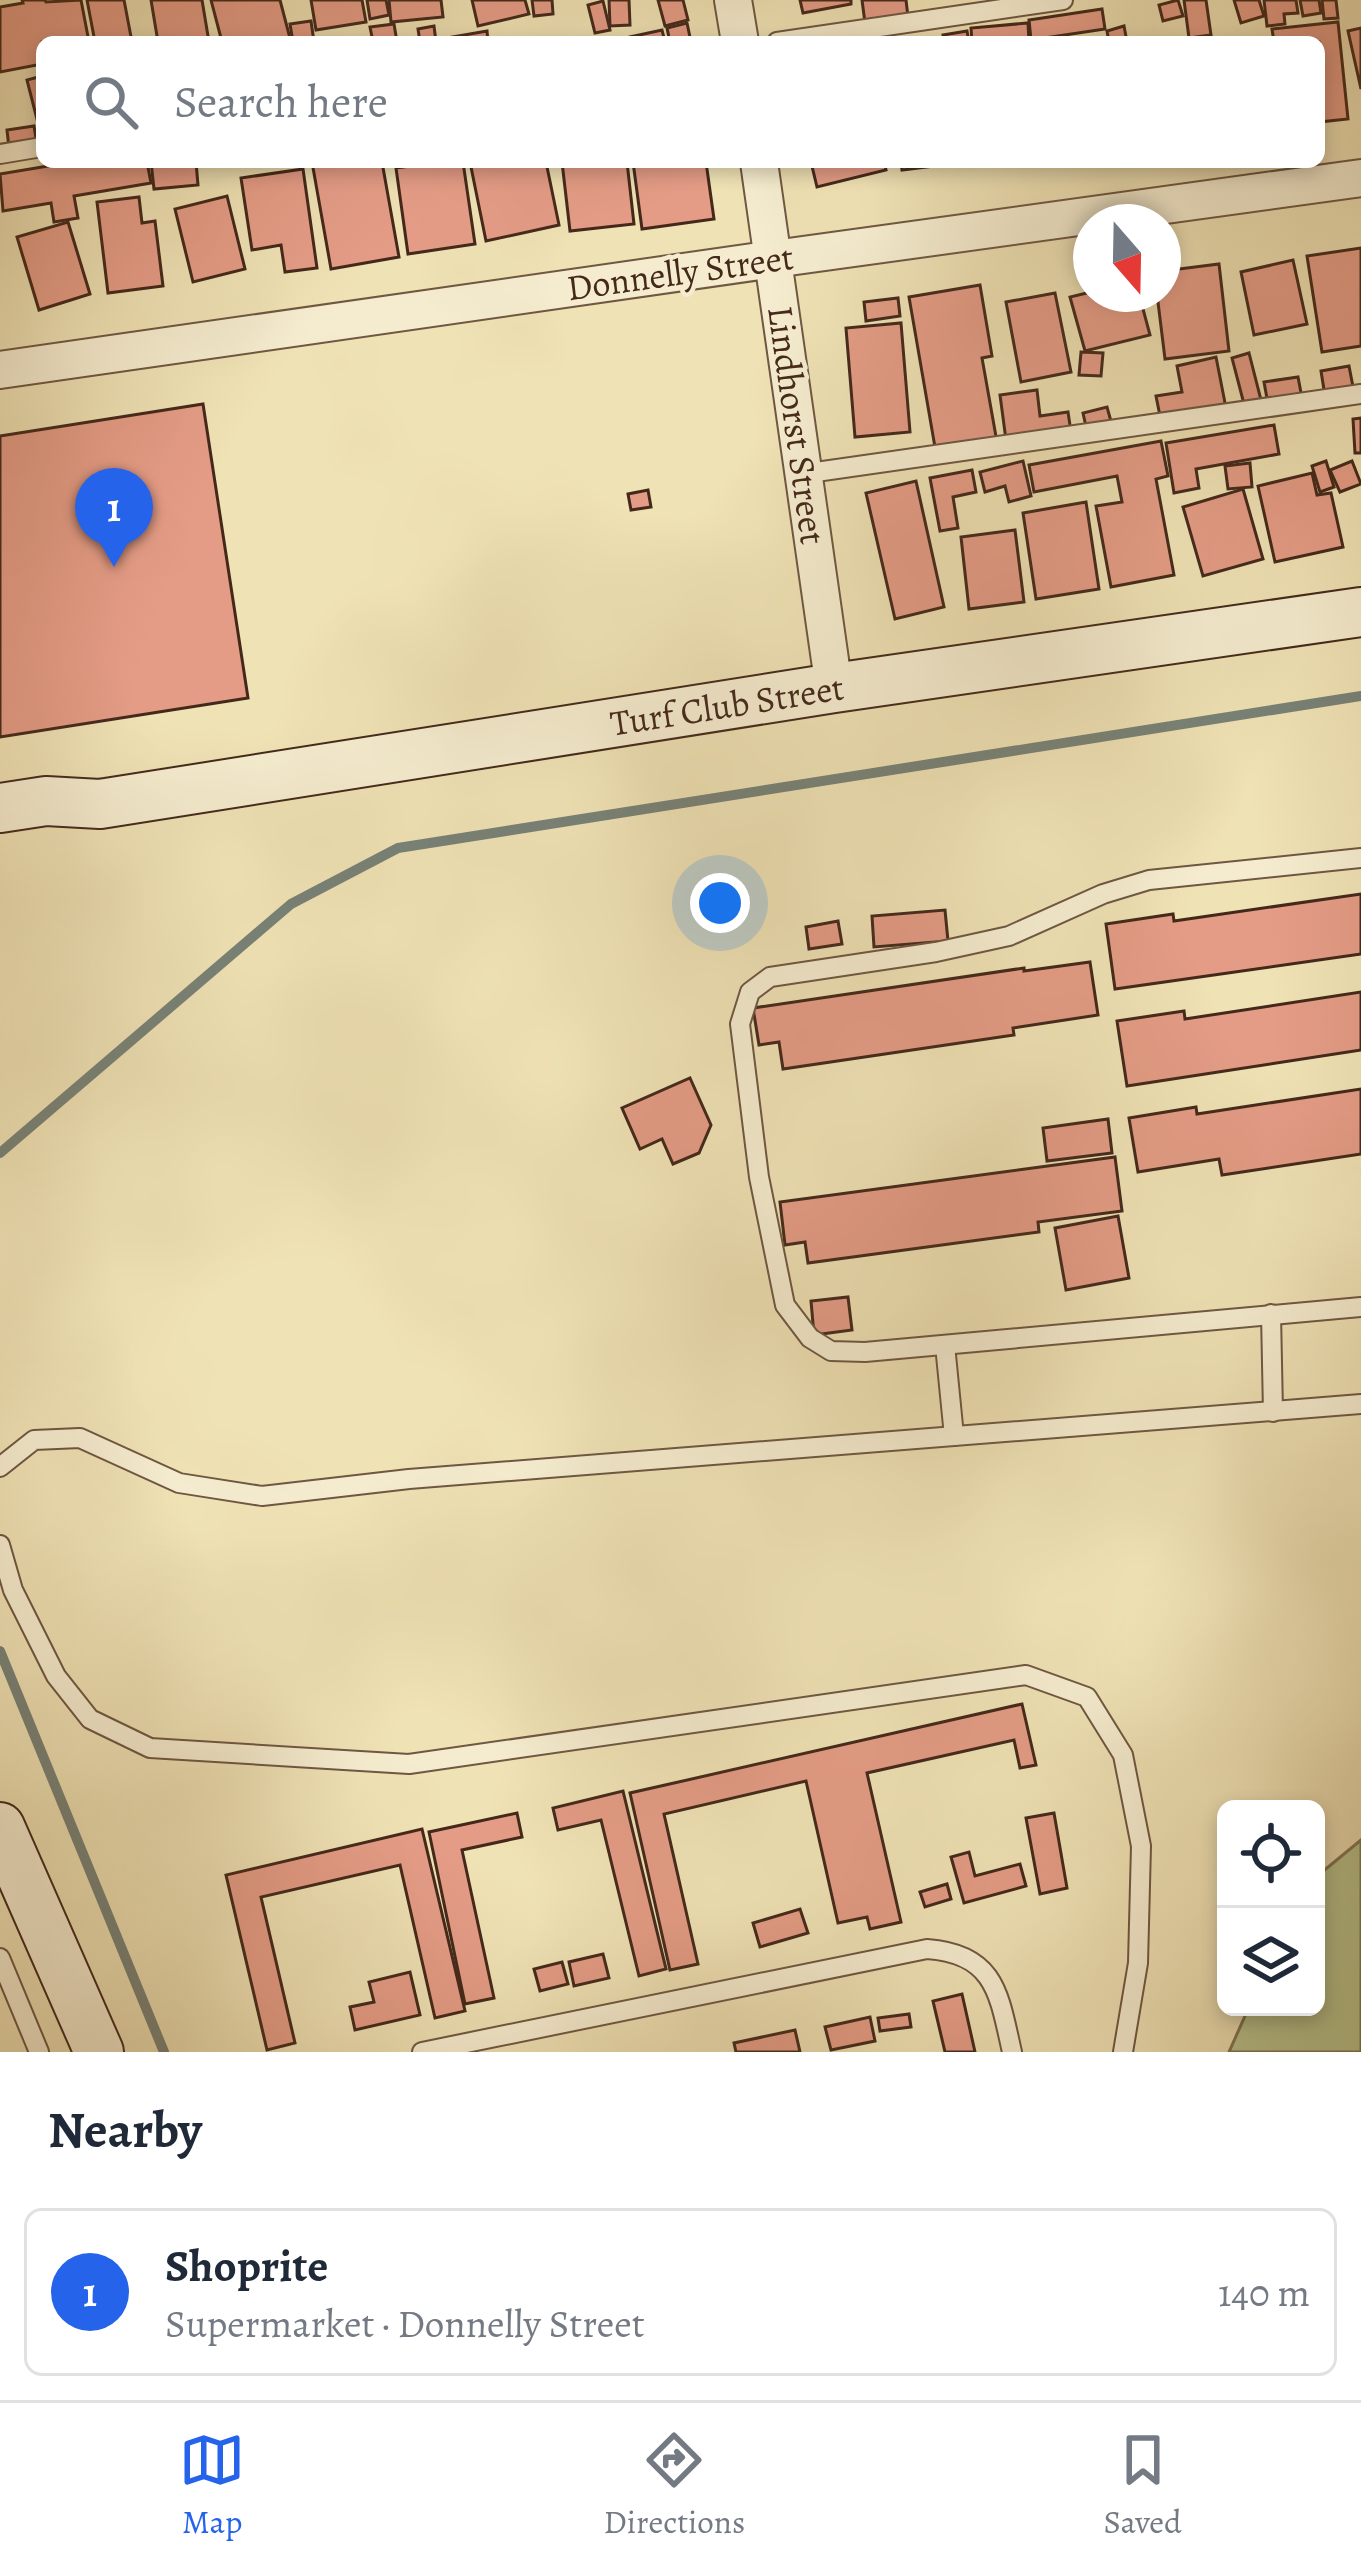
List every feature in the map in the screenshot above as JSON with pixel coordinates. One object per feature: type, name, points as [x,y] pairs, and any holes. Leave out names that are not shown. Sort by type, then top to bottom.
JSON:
[{"type":"main road","name":"Turf Club Street","points":[[0,808],[46,801],[94,805],[834,688],[1361,612]]},
{"type":"main road","name":"Turf Club Street","points":[[0,835],[56,824],[94,805]]},
{"type":"main road","points":[[0,1826],[99,2052]]},
{"type":"street","points":[[733,0],[739,36]]},
{"type":"street","name":"Lindhorst Street","points":[[760,168],[834,688]]},
{"type":"street","name":"Donnelly Street","points":[[0,370],[1361,178]]},
{"type":"lane","points":[[818,36],[1063,0]]},
{"type":"lane","points":[[0,154],[36,148]]},
{"type":"lane","points":[[802,474],[1361,394]]},
{"type":"lane","points":[[1361,858],[1149,880],[1102,894],[1009,935],[936,952],[770,977],[750,992],[740,1024],[759,1177],[785,1305],[810,1338],[831,1351],[865,1352],[1361,1307]]},
{"type":"lane","points":[[1271,1314],[1273,1412]]},
{"type":"lane","points":[[945,1345],[953,1436]]},
{"type":"lane","points":[[0,1467],[34,1441],[80,1438],[179,1483],[262,1496],[409,1479],[1361,1404]]},
{"type":"lane","points":[[0,1545],[13,1590],[56,1676],[90,1719],[150,1748],[409,1764],[1026,1675],[1087,1697],[1123,1755],[1141,1846],[1138,1963],[1124,2052]]},
{"type":"lane","points":[[422,2052],[927,1949],[953,1951],[986,1974],[999,1996],[1012,2052]]},
{"type":"lane","points":[[0,1958],[39,2052]]},
{"type":"green space","points":[[1361,1840],[1361,2052],[1229,2052],[1245,2016],[1325,2016],[1325,1870]]},
{"type":"building","points":[[81,0],[88,36],[36,36],[36,65],[0,72],[0,7]]},
{"type":"building","points":[[87,0],[124,0],[131,36],[94,36]]},
{"type":"building","points":[[151,0],[202,0],[208,36],[157,36]]},
{"type":"building","points":[[211,0],[280,0],[289,36],[220,36]]},
{"type":"building","points":[[311,0],[362,0],[366,22],[316,30]]},
{"type":"building","points":[[367,0],[386,0],[389,15],[370,19]]},
{"type":"building","points":[[389,0],[441,0],[443,17],[391,22]]},
{"type":"building","points":[[472,0],[525,0],[529,14],[478,26]]},
{"type":"building","points":[[532,0],[552,0],[553,14],[534,16]]},
{"type":"building","points":[[609,0],[629,0],[630,25],[610,26]]},
{"type":"building","points":[[658,0],[683,0],[688,20],[665,26]]},
{"type":"building","points":[[800,0],[851,0],[851,4],[803,13]]},
{"type":"building","points":[[862,0],[906,0],[908,17],[865,23]]},
{"type":"building","points":[[1178,0],[1183,16],[1163,21],[1159,5]]},
{"type":"building","points":[[1184,0],[1206,0],[1211,35],[1189,36]]},
{"type":"building","points":[[1234,0],[1259,0],[1264,16],[1241,23]]},
{"type":"building","points":[[1264,0],[1296,0],[1298,13],[1284,14],[1285,24],[1267,26]]},
{"type":"building","points":[[1300,0],[1319,0],[1321,13],[1303,16]]},
{"type":"building","points":[[1322,0],[1336,0],[1338,18],[1324,19]]},
{"type":"building","points":[[603,1],[610,30],[595,33],[588,5]]},
{"type":"building","points":[[1102,9],[1105,29],[1031,36],[1029,20]]},
{"type":"building","points":[[311,21],[313,36],[292,36],[290,24]]},
{"type":"building","points":[[1338,22],[1348,119],[1325,121],[1325,36],[1273,36],[1272,29]]},
{"type":"building","points":[[687,23],[690,36],[669,36],[667,28]]},
{"type":"building","points":[[1028,23],[1029,36],[972,36],[971,28]]},
{"type":"building","points":[[394,24],[396,36],[372,36],[370,27]]},
{"type":"building","points":[[434,26],[435,36],[419,36],[418,29]]},
{"type":"building","points":[[1124,26],[1126,36],[1108,36],[1107,31]]},
{"type":"building","points":[[1361,28],[1361,89],[1348,31]]},
{"type":"building","points":[[36,78],[36,115],[27,80]]},
{"type":"building","points":[[34,126],[36,144],[9,148],[7,130]]},
{"type":"building","points":[[36,168],[148,168],[151,183],[74,196],[78,218],[54,222],[51,203],[3,211],[0,174]]},
{"type":"building","points":[[152,168],[197,168],[198,185],[154,189]]},
{"type":"building","points":[[313,168],[383,168],[399,257],[331,269]]},
{"type":"building","points":[[396,168],[464,168],[475,244],[408,254]]},
{"type":"building","points":[[471,168],[547,168],[559,225],[486,241]]},
{"type":"building","points":[[563,168],[628,168],[634,224],[570,231]]},
{"type":"building","points":[[634,168],[707,168],[714,219],[642,229]]},
{"type":"building","points":[[812,168],[886,168],[886,170],[817,187]]},
{"type":"building","points":[[303,169],[317,268],[285,272],[281,245],[252,250],[241,178]]},
{"type":"building","points":[[227,196],[245,269],[193,282],[175,209]]},
{"type":"building","points":[[139,197],[142,223],[155,221],[163,286],[108,293],[97,202]]},
{"type":"building","points":[[68,222],[90,294],[39,310],[17,237]]},
{"type":"building","points":[[1361,248],[1361,346],[1322,352],[1307,256]]},
{"type":"building","points":[[1293,260],[1307,324],[1254,335],[1241,272]]},
{"type":"building","points":[[1219,264],[1229,351],[1165,359],[1159,312],[1181,312],[1181,269]]},
{"type":"building","points":[[980,285],[992,356],[982,358],[997,442],[936,453],[909,297]]},
{"type":"building","points":[[1055,293],[1071,372],[1021,382],[1006,302]]},
{"type":"building","points":[[898,298],[900,316],[866,321],[864,302]]},
{"type":"building","points":[[1074,312],[1144,312],[1150,335],[1085,351]]},
{"type":"building","points":[[901,323],[910,432],[855,437],[846,328]]},
{"type":"building","points":[[1081,352],[1103,353],[1101,376],[1079,375]]},
{"type":"building","points":[[1249,353],[1262,404],[1245,408],[1232,358]]},
{"type":"building","points":[[1216,357],[1226,408],[1161,421],[1156,396],[1182,392],[1177,366]]},
{"type":"building","points":[[1349,366],[1354,392],[1325,396],[1321,371]]},
{"type":"building","points":[[1298,377],[1302,398],[1268,404],[1264,382]]},
{"type":"building","points":[[1037,390],[1040,416],[1068,412],[1071,432],[1006,440],[1000,395]]},
{"type":"building","points":[[203,404],[248,698],[0,737],[0,436]]},
{"type":"building","points":[[1107,407],[1112,425],[1087,431],[1083,413]]},
{"type":"building","points":[[1361,418],[1361,453],[1355,453],[1353,419]]},
{"type":"building","points":[[1274,425],[1279,454],[1196,469],[1199,488],[1174,493],[1166,443]]},
{"type":"building","points":[[1161,441],[1168,476],[1156,479],[1174,575],[1111,587],[1096,506],[1122,502],[1117,476],[1034,492],[1029,465]]},
{"type":"building","points":[[1023,461],[1031,496],[1009,502],[1005,486],[985,492],[980,472]]},
{"type":"building","points":[[1326,461],[1334,487],[1320,492],[1312,466]]},
{"type":"building","points":[[1352,461],[1361,484],[1340,492],[1330,470]]},
{"type":"building","points":[[1250,463],[1252,487],[1228,489],[1225,466]]},
{"type":"building","points":[[972,470],[976,492],[953,497],[958,528],[940,531],[930,478]]},
{"type":"building","points":[[1312,473],[1317,495],[1331,493],[1343,547],[1275,562],[1258,486]]},
{"type":"building","points":[[916,481],[944,607],[895,619],[866,493]]},
{"type":"building","points":[[1243,489],[1263,559],[1203,576],[1183,507]]},
{"type":"building","points":[[648,490],[651,507],[631,510],[628,494]]},
{"type":"building","points":[[1086,502],[1099,589],[1036,599],[1023,513]]},
{"type":"building","points":[[1015,530],[1024,602],[969,609],[961,537]]},
{"type":"building","points":[[1361,894],[1361,954],[1115,989],[1106,924],[1173,914],[1174,921]]},
{"type":"building","points":[[945,910],[948,941],[874,947],[872,916]]},
{"type":"building","points":[[838,921],[842,944],[809,949],[806,927]]},
{"type":"building","points":[[1090,962],[1098,1015],[1013,1028],[1014,1035],[783,1069],[779,1042],[759,1045],[753,1008]]},
{"type":"building","points":[[1361,992],[1361,1050],[1127,1086],[1117,1021],[1184,1011],[1185,1019]]},
{"type":"building","points":[[690,1078],[711,1125],[699,1153],[673,1164],[662,1139],[640,1149],[622,1108]]},
{"type":"building","points":[[1361,1089],[1361,1154],[1222,1175],[1219,1159],[1138,1172],[1129,1118],[1196,1107],[1197,1114]]},
{"type":"building","points":[[1108,1119],[1112,1153],[1047,1161],[1043,1128]]},
{"type":"building","points":[[1115,1157],[1122,1211],[1038,1222],[1039,1232],[808,1263],[805,1242],[785,1245],[780,1202]]},
{"type":"building","points":[[1118,1216],[1129,1278],[1066,1290],[1055,1228]]},
{"type":"building","points":[[848,1297],[852,1330],[814,1335],[811,1301]]},
{"type":"building","points":[[1022,1704],[1036,1765],[1020,1768],[1014,1740],[867,1773],[901,1922],[870,1929],[867,1917],[838,1923],[806,1781],[664,1814],[698,1964],[670,1970],[630,1793]]},
{"type":"building","points":[[623,1791],[666,1969],[639,1976],[601,1820],[558,1830],[553,1808]]},
{"type":"building","points":[[517,1813],[522,1837],[462,1850],[494,1998],[465,2004],[429,1832]]},
{"type":"building","points":[[1054,1813],[1067,1888],[1040,1894],[1026,1818]]},
{"type":"building","points":[[422,1829],[465,2011],[435,2018],[400,1865],[261,1897],[295,2043],[267,2050],[226,1875]]},
{"type":"building","points":[[969,1852],[975,1876],[1020,1864],[1026,1886],[964,1903],[951,1857]]},
{"type":"building","points":[[947,1884],[951,1899],[925,1907],[920,1892]]},
{"type":"building","points":[[800,1909],[808,1933],[760,1947],[753,1923]]},
{"type":"building","points":[[603,1954],[609,1978],[574,1986],[569,1962]]},
{"type":"building","points":[[562,1962],[568,1984],[540,1991],[534,1969]]},
{"type":"building","points":[[410,1972],[420,2015],[355,2030],[350,2007],[374,2002],[369,1982]]},
{"type":"building","points":[[962,1994],[975,2052],[945,2052],[933,2001]]},
{"type":"building","points":[[909,2014],[911,2027],[880,2031],[878,2018]]},
{"type":"building","points":[[870,2017],[875,2041],[831,2050],[825,2027]]},
{"type":"building","points":[[795,2030],[800,2052],[736,2052],[734,2043]]},
{"type":"waterway","points":[[0,1153],[291,904],[398,848],[1361,696]]},
{"type":"waterway","points":[[0,1651],[164,2052]]},
{"type":"place","name":"Shoprite","points":[[114,567]]}]
